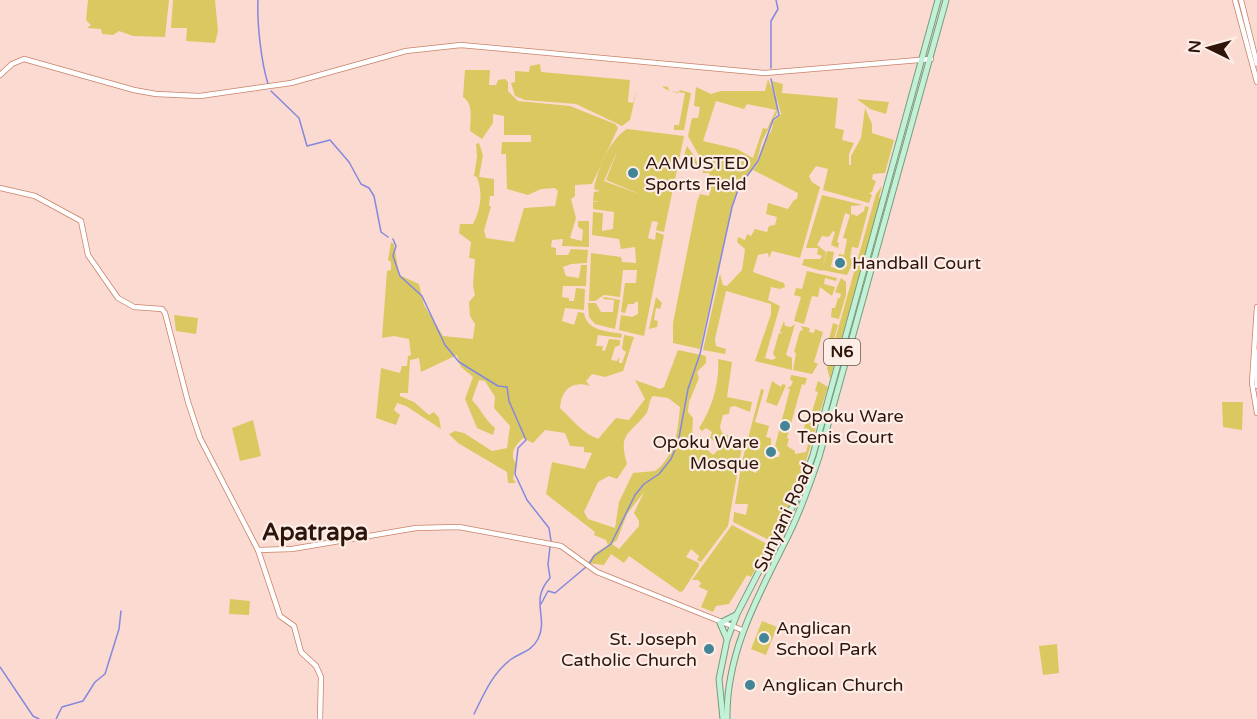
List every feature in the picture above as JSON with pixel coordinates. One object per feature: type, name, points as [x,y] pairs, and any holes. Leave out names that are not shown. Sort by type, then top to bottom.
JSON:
[{"type":"main road","name":"Sunyani Road","points":[[725,719],[719,679],[727,640],[737,614],[802,484],[857,296],[938,0]]},
{"type":"main road","name":"N6","points":[[742,630],[807,494],[946,0]]},
{"type":"main road","points":[[857,296],[865,291]]},
{"type":"main road","points":[[727,640],[720,623],[737,614]]},
{"type":"main road","name":"Sunyani Road","points":[[725,719],[728,688],[742,630]]},
{"type":"street","points":[[1235,0],[1257,82]]},
{"type":"street","points":[[1241,0],[1257,64]]},
{"type":"street","points":[[0,75],[12,64],[24,59],[134,90],[156,94],[200,96],[234,93],[291,83],[406,51],[461,45],[765,73],[931,59]]},
{"type":"street","points":[[0,188],[35,196],[81,221],[88,255],[118,298],[130,306],[162,309],[165,313],[188,402],[200,438],[258,550],[280,615],[294,626],[301,652],[316,666],[321,677],[320,719]]},
{"type":"street","points":[[1257,307],[1252,383],[1257,413]]},
{"type":"street","points":[[1255,351],[1257,386]]},
{"type":"street","points":[[258,550],[292,549],[416,528],[459,528],[561,546],[597,572],[742,630]]},
{"type":"shaded area","points":[[88,0],[169,0],[165,37],[133,36],[119,31],[113,35],[102,34],[101,29],[87,28],[91,25],[86,20]]},
{"type":"shaded area","points":[[173,0],[215,0],[218,31],[215,43],[186,41],[187,28],[171,28]]},
{"type":"shaded area","points":[[540,64],[541,72],[630,80],[628,102],[633,103],[637,89],[630,120],[622,126],[576,104],[525,100],[515,96],[511,83],[515,82],[515,71],[529,72],[530,66]]},
{"type":"shaded area","points":[[465,70],[490,70],[489,85],[496,85],[498,80],[505,79],[508,82],[508,91],[518,101],[570,106],[615,124],[618,128],[592,184],[575,185],[575,196],[571,199],[576,218],[570,238],[582,241],[583,230],[578,227],[578,221],[589,221],[589,247],[562,246],[563,239],[552,240],[551,247],[556,248],[556,255],[568,255],[571,249],[588,250],[587,263],[563,267],[566,276],[579,278],[581,265],[587,265],[586,286],[563,286],[562,297],[574,301],[576,288],[585,289],[584,310],[565,308],[562,321],[574,325],[578,312],[584,313],[593,327],[622,334],[621,338],[598,335],[596,346],[603,346],[602,350],[605,351],[609,339],[620,340],[620,345],[615,347],[611,360],[617,361],[619,357],[619,363],[622,363],[626,352],[622,349],[624,335],[634,337],[623,371],[605,377],[592,374],[586,381],[590,386],[573,385],[565,391],[560,408],[582,429],[598,439],[616,418],[629,420],[645,399],[635,380],[660,389],[664,387],[678,350],[706,356],[706,363],[697,372],[699,378],[689,402],[688,412],[693,418],[692,436],[713,455],[718,450],[718,444],[710,438],[712,432],[706,428],[702,431],[699,428],[714,395],[718,376],[718,359],[732,362],[727,397],[752,402],[750,412],[735,406],[730,407],[729,414],[723,415],[720,427],[722,433],[743,441],[728,526],[701,562],[697,560],[699,556],[691,549],[686,557],[699,563],[699,566],[683,591],[680,592],[629,556],[624,563],[611,554],[604,565],[588,563],[594,554],[608,545],[606,540],[594,535],[595,532],[546,494],[552,462],[585,469],[592,453],[584,452],[584,447],[570,446],[565,433],[545,430],[533,443],[523,438],[513,453],[516,464],[513,479],[516,483],[508,483],[507,472],[458,443],[449,434],[455,431],[464,433],[492,451],[507,448],[510,426],[494,408],[495,397],[485,381],[479,380],[472,400],[495,428],[493,435],[477,428],[465,399],[473,377],[461,367],[457,355],[421,372],[419,358],[410,360],[408,393],[400,393],[400,396],[414,402],[429,415],[434,412],[439,418],[441,429],[406,406],[397,403],[394,410],[400,415],[396,425],[376,418],[381,368],[400,373],[402,366],[407,366],[408,356],[411,355],[409,339],[394,336],[382,338],[387,271],[391,270],[391,262],[388,260],[391,242],[394,244],[399,275],[419,284],[424,305],[443,336],[473,339],[475,324],[470,316],[469,302],[475,295],[473,286],[475,259],[469,258],[471,242],[459,233],[460,224],[473,224],[478,213],[480,189],[477,177],[474,176],[477,157],[476,144],[479,143],[483,155],[479,177],[494,179],[494,196],[490,196],[489,206],[491,206],[484,231],[486,238],[514,242],[524,208],[555,206],[558,191],[555,188],[541,189],[528,195],[507,189],[506,154],[501,154],[502,142],[531,142],[531,135],[504,135],[504,116],[493,114],[493,123],[482,139],[470,131],[470,108],[463,97]],"holes":[[[653,396],[668,398],[680,407],[671,451],[655,471],[633,473],[619,502],[615,528],[588,519],[584,512],[598,482],[609,476],[617,479],[627,464],[625,440],[646,414]],[[644,492],[634,513],[639,526],[619,549],[612,544],[617,540],[627,514]]]},
{"type":"shaded area","points":[[768,79],[777,100],[777,113],[762,141],[756,165],[738,188],[732,206],[700,349],[673,343],[673,323],[697,202],[700,194],[709,196],[712,182],[709,173],[703,173],[702,161],[688,136],[692,118],[698,118],[700,107],[694,106],[696,87],[711,94],[721,91],[765,91]],"holes":[[[716,101],[744,109],[747,104],[776,110],[767,129],[763,128],[753,158],[737,149],[703,141]]]},
{"type":"shaded area","points":[[772,81],[783,84],[782,93],[838,98],[835,128],[844,130],[842,140],[854,143],[849,154],[849,165],[851,165],[851,156],[861,138],[865,108],[872,124],[872,133],[894,140],[885,173],[873,174],[872,179],[876,181],[872,192],[869,193],[872,195],[869,203],[823,190],[828,169],[816,166],[809,176],[812,182],[820,187],[800,258],[772,251],[769,258],[768,253],[758,255],[753,272],[784,283],[785,287],[780,289],[771,287],[768,300],[780,306],[765,358],[772,360],[776,358],[773,354],[779,333],[782,334],[780,331],[784,321],[785,326],[791,327],[795,324],[786,355],[792,358],[792,370],[755,361],[771,314],[771,304],[726,291],[715,339],[716,346],[726,349],[725,354],[703,350],[720,274],[723,285],[727,286],[742,270],[745,249],[737,242],[738,237],[745,240],[747,234],[751,236],[755,229],[767,232],[769,226],[775,225],[777,217],[766,214],[768,203],[788,209],[797,199],[798,193],[753,170],[773,122],[781,114]]},
{"type":"shaded area","points":[[680,90],[691,93],[684,130],[674,130],[674,125],[679,125],[685,93],[679,92]]},
{"type":"shaded area","points":[[857,99],[889,102],[886,114],[870,109]]},
{"type":"shaded area","points":[[627,129],[684,136],[664,232],[656,230],[658,222],[652,221],[648,238],[655,240],[656,232],[664,235],[644,336],[619,330],[621,315],[632,317],[638,314],[638,302],[628,304],[625,313],[621,312],[625,283],[636,283],[637,270],[623,270],[620,297],[604,295],[595,301],[589,301],[591,253],[621,257],[622,262],[636,263],[635,247],[621,249],[619,239],[592,235],[593,212],[603,213],[602,231],[613,229],[614,212],[593,209],[593,202],[599,202],[593,201],[594,192],[600,191],[594,189],[601,164],[610,147]],"holes":[[[618,149],[606,180],[642,195],[604,181]]]},
{"type":"shaded area","points":[[687,146],[695,157],[700,171],[695,170],[696,164],[684,160],[681,165]]},
{"type":"shaded area","points":[[882,186],[879,197],[881,198],[830,379],[827,368],[876,194]]},
{"type":"shaded area","points":[[822,195],[863,205],[851,206],[851,214],[857,216],[864,211],[865,206],[869,207],[858,248],[852,247],[850,258],[855,259],[847,275],[802,265],[804,259],[820,259],[822,256],[817,254],[818,248],[806,248]],"holes":[[[845,213],[850,215],[843,238],[847,239],[844,255],[839,254],[835,268],[831,267],[834,252],[827,251],[823,266],[826,252],[817,245],[822,236],[829,237],[833,231],[835,232],[831,245],[838,248],[839,243],[837,242]]]},
{"type":"shaded area","points":[[807,271],[837,278],[836,281],[825,278],[824,284],[835,287],[832,296],[820,287],[818,297],[812,296],[804,324],[794,321],[801,297],[794,295],[796,288],[802,289]]},
{"type":"shaded area","points":[[841,278],[846,282],[846,295],[839,319],[831,317],[832,308],[835,308],[840,298],[841,294],[835,292]]},
{"type":"shaded area","points":[[604,297],[620,300],[615,329],[595,324],[589,317],[588,303],[596,303],[601,312],[613,312],[614,300],[603,299]]},
{"type":"shaded area","points":[[656,297],[662,303],[660,309],[656,308],[654,320],[658,321],[657,327],[649,329]]},
{"type":"shaded area","points":[[174,315],[198,318],[196,334],[176,331]]},
{"type":"shaded area","points":[[833,323],[838,325],[829,356],[824,360]]},
{"type":"shaded area","points":[[801,326],[810,328],[809,332],[814,333],[815,329],[823,332],[814,362],[818,364],[812,374],[793,370],[796,353],[794,352],[800,331],[803,330]]},
{"type":"shaded area","points":[[791,375],[807,378],[805,385],[802,384],[787,438],[789,439],[787,446],[795,451],[795,454],[806,452],[811,432],[804,430],[805,422],[810,418],[818,392],[815,391],[818,381],[828,387],[813,425],[816,427],[793,497],[773,538],[767,539],[733,522],[734,512],[746,515],[748,504],[735,504],[741,467],[756,473],[759,462],[748,461],[747,466],[741,465],[761,389],[764,390],[755,422],[769,426],[766,437],[771,438],[771,448],[766,448],[765,452],[772,457],[779,457],[780,452],[774,450],[790,389],[787,388],[793,381],[790,380]]},
{"type":"shaded area","points":[[772,381],[781,387],[782,384],[786,385],[777,406],[766,402]]},
{"type":"shaded area","points":[[1222,402],[1243,402],[1242,430],[1223,427]]},
{"type":"shaded area","points":[[253,420],[261,456],[240,461],[232,428]]},
{"type":"shaded area","points":[[732,525],[769,545],[751,577],[747,575],[729,604],[716,606],[713,612],[701,607],[708,591],[699,587],[701,583],[698,580],[692,580]]},
{"type":"shaded area","points":[[230,599],[250,601],[249,615],[229,614]]},
{"type":"shaded area","name":"Anglican School Park","points":[[762,621],[777,627],[766,655],[751,649]]},
{"type":"shaded area","points":[[1057,644],[1059,673],[1043,675],[1039,646]]},
{"type":"waterway","points":[[258,0],[260,42],[268,84]]},
{"type":"waterway","points":[[771,68],[771,21],[778,9],[776,0]]},
{"type":"waterway","points":[[589,564],[594,556],[611,544],[635,495],[644,484],[659,474],[671,459],[678,443],[688,389],[700,354],[732,207],[739,187],[758,161],[773,120],[779,115],[771,79]]},
{"type":"waterway","points":[[271,91],[299,118],[307,146],[330,140],[349,162],[361,184],[369,188],[374,196],[381,232],[388,237]]},
{"type":"waterway","points":[[393,239],[396,246],[393,256],[400,276],[422,296],[445,345],[459,362],[498,386],[507,387],[509,401],[526,440],[518,448],[515,474],[527,500],[549,528],[551,541]]},
{"type":"waterway","points":[[474,714],[498,672],[510,660],[532,647],[538,639],[542,623],[541,594],[550,578],[548,564],[550,547]]},
{"type":"waterway","points":[[541,604],[548,591],[555,593],[586,567]]},
{"type":"waterway","points":[[56,719],[62,707],[83,701],[95,682],[105,674],[119,629],[121,611]]},
{"type":"waterway","points":[[0,667],[33,716],[39,719]]},
{"type":"place","name":"AAMUSTED Sports Field","points":[[633,173]]},
{"type":"place","name":"Handball Court","points":[[840,263]]},
{"type":"place","name":"Opoku Ware Tenis Court","points":[[785,426]]},
{"type":"place","name":"Opoku Ware Mosque","points":[[771,452]]},
{"type":"place","name":"Anglican School Park","points":[[764,638]]},
{"type":"place","name":"St. Joseph Catholic Church","points":[[709,649]]},
{"type":"place","name":"Anglican Church","points":[[750,685]]},
{"type":"district","name":"Apatrapa","points":[[315,532]]}]
